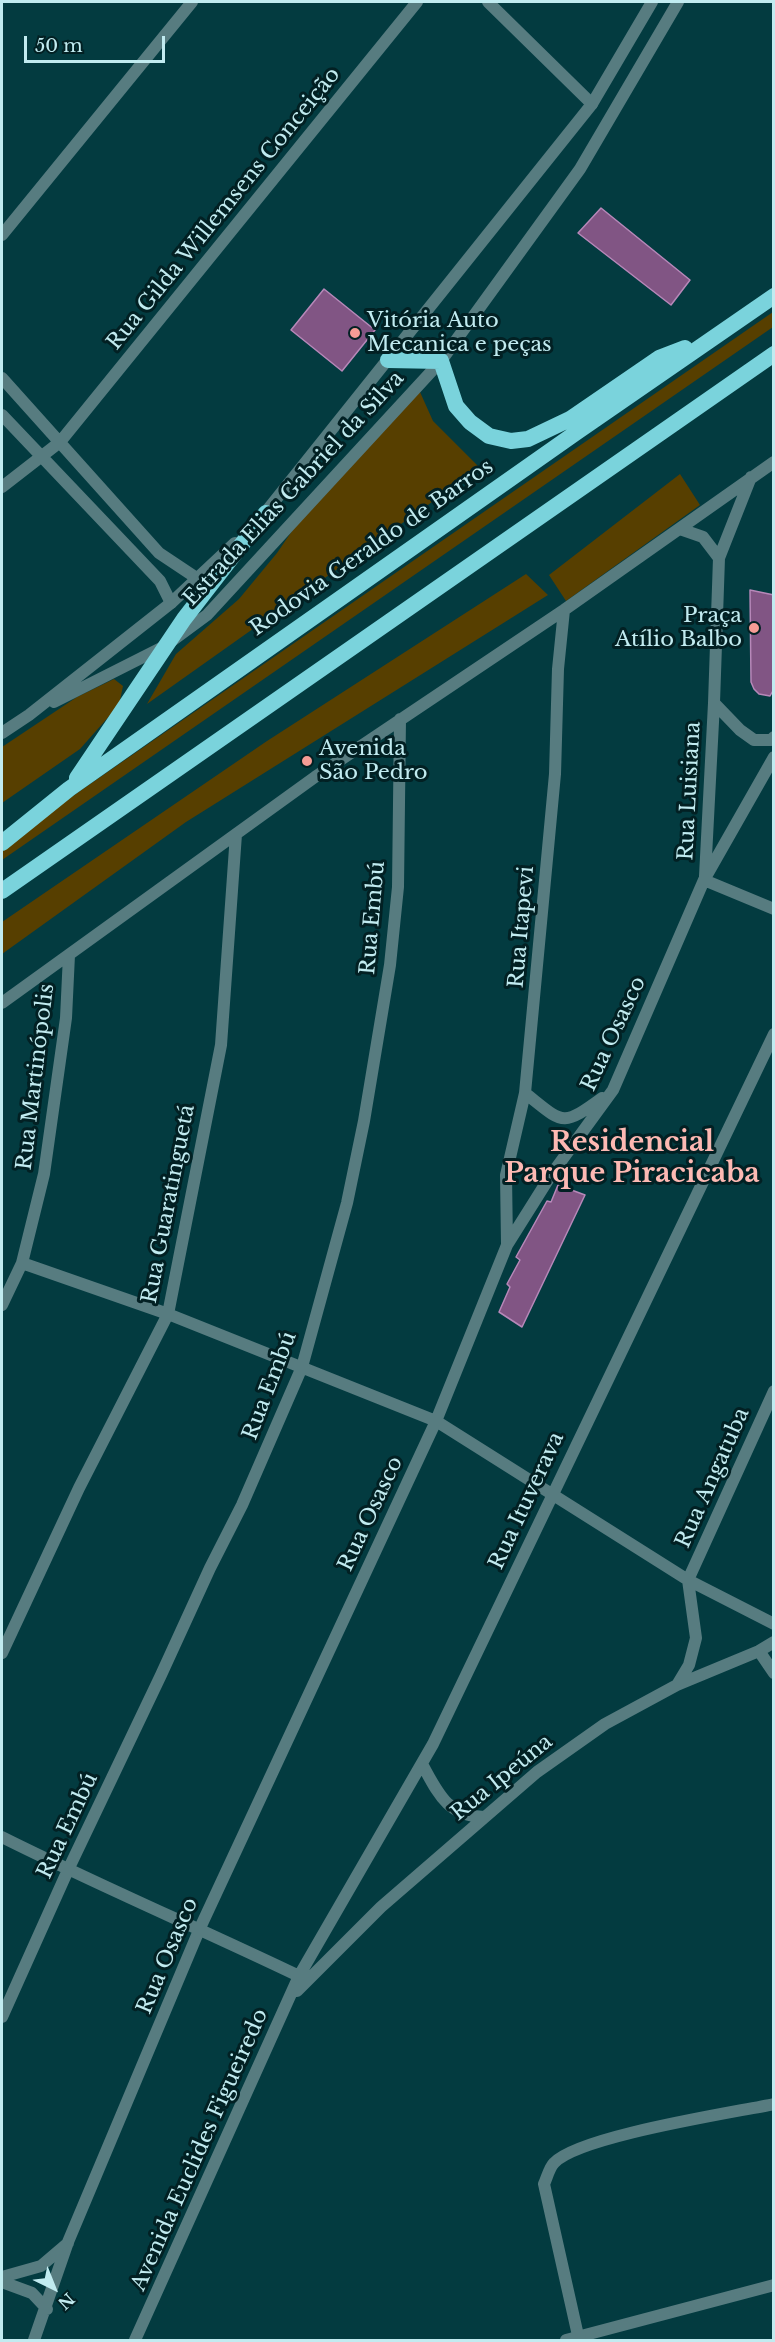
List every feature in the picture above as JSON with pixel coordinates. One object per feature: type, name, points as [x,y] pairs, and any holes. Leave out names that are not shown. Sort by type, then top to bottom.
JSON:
[{"type":"highway","name":"Rodovia Geraldo de Barros","points":[[2,843],[69,789],[774,296]]},
{"type":"highway","points":[[388,360],[441,361],[456,406],[470,422],[489,436],[511,441],[528,439],[570,419],[659,358],[711,338]]},
{"type":"highway","points":[[2,891],[774,354]]},
{"type":"highway","points":[[69,789],[152,670],[165,646],[266,513]]},
{"type":"street","points":[[2,235],[192,2]]},
{"type":"street","name":"Rua Gilda Willemsens Conceição","points":[[2,487],[44,457],[60,442],[417,2]]},
{"type":"street","points":[[488,2],[592,104]]},
{"type":"street","name":"Estrada Elias Gabriel da Silva","points":[[29,715],[171,603],[266,513],[592,104],[652,2]]},
{"type":"street","name":"Estrada Elias Gabriel da Silva","points":[[29,715],[165,646],[207,615],[441,361],[580,169],[678,2]]},
{"type":"street","points":[[2,378],[159,553],[198,579]]},
{"type":"street","points":[[2,415],[160,581],[171,603]]},
{"type":"street","points":[[2,1003],[400,719],[564,610],[751,476],[774,462]]},
{"type":"street","name":"Rua Luisiana","points":[[704,880],[719,558],[751,476]]},
{"type":"street","points":[[680,529],[703,537],[719,558]]},
{"type":"street","name":"Rua Itapevi","points":[[507,1245],[506,1175],[525,1094],[555,774],[558,669],[564,610]]},
{"type":"street","name":"Rua Luisiana","points":[[714,703],[740,730],[754,740],[771,740],[774,737]]},
{"type":"street","points":[[2,733],[29,715]]},
{"type":"street","name":"Rua Embú","points":[[2,2017],[68,1870],[242,1505],[302,1367],[347,1203],[364,1121],[390,965],[398,887],[400,719]]},
{"type":"street","name":"Rua Osasco","points":[[47,2309],[68,2242],[200,1928],[436,1421],[507,1245],[551,1175],[613,1090],[704,880],[774,757]]},
{"type":"street","name":"Rua Guaratinguetá","points":[[2,1653],[79,1488],[168,1314],[220,1045],[236,834]]},
{"type":"street","points":[[704,880],[774,909]]},
{"type":"street","name":"Rua Martinópolis","points":[[2,1305],[22,1263],[44,1174],[66,1018],[69,955]]},
{"type":"street","name":"Rua Ituverava","points":[[299,1976],[433,1744],[774,1034]]},
{"type":"street","points":[[525,1094],[557,1118],[575,1118],[613,1090]]},
{"type":"street","points":[[22,1263],[168,1314],[436,1421],[688,1580],[774,1624]]},
{"type":"street","name":"Rua Angatuba","points":[[688,1580],[774,1392]]},
{"type":"street","points":[[677,1685],[689,1665],[696,1638],[688,1580]]},
{"type":"street","name":"Rua Ipeúna","points":[[291,1996],[381,1907],[537,1772],[605,1724],[677,1685],[759,1651],[774,1642]]},
{"type":"street","points":[[759,1651],[774,1673]]},
{"type":"street","points":[[422,1764],[434,1786],[454,1810],[466,1816],[484,1817]]},
{"type":"street","points":[[2,1837],[68,1870],[200,1928],[299,1976]]},
{"type":"street","name":"Avenida Euclides Figueiredo","points":[[137,2340],[299,1976]]},
{"type":"street","points":[[774,2104],[628,2134],[571,2152],[553,2164],[544,2184],[574,2339],[774,2285]]},
{"type":"street","points":[[2,2277],[41,2266],[68,2242]]},
{"type":"street","points":[[2,2282],[32,2293],[47,2309],[34,2340]]},
{"type":"shaded area","points":[[773,312],[773,327],[2,860],[2,845]]},
{"type":"shaded area","points":[[420,392],[433,421],[480,468],[147,704],[176,654],[239,599],[277,553],[305,512]]},
{"type":"shaded area","points":[[680,474],[700,505],[566,601],[549,575]]},
{"type":"shaded area","points":[[526,574],[548,595],[186,822],[2,954],[2,922],[267,741]]},
{"type":"shaded area","points":[[114,679],[123,686],[119,705],[80,749],[2,803],[2,747],[77,697]]},
{"type":"building","points":[[601,208],[690,280],[671,305],[578,233]]},
{"type":"building","points":[[324,289],[375,330],[342,371],[291,330]]},
{"type":"building","points":[[750,590],[774,595],[774,689],[770,696],[759,694],[751,682]]},
{"type":"building","points":[[558,1185],[585,1195],[522,1327],[499,1312],[510,1287],[507,1284],[520,1260],[516,1257],[547,1201],[551,1202]]},
{"type":"place","name":"Vitória Auto Mecanica e peças","points":[[355,333]]},
{"type":"place","name":"Praça Atílio Balbo","points":[[754,628]]},
{"type":"place","name":"Avenida São Pedro","points":[[307,761]]},
{"type":"district","name":"Residencial Parque Piracicaba","points":[[632,1158]]}]
